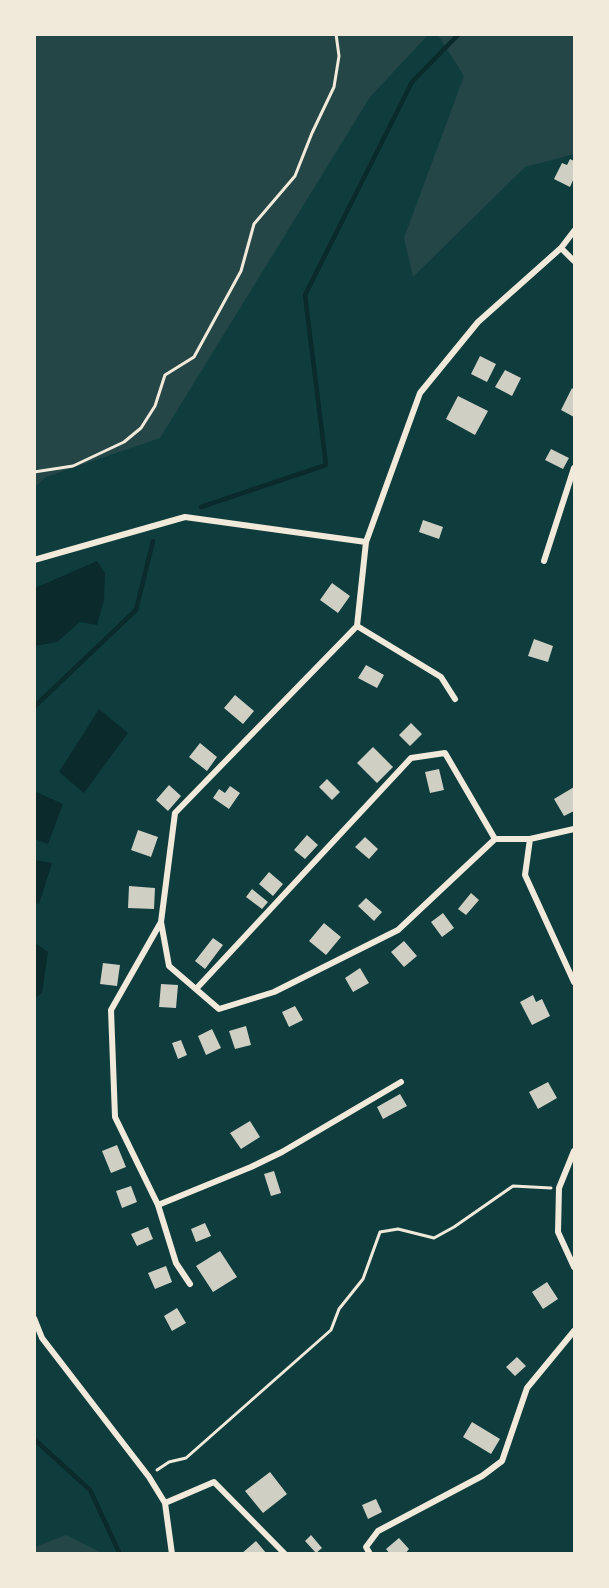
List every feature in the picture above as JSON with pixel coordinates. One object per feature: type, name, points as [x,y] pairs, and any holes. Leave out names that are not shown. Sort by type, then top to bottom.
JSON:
[{"type":"street","points":[[574,231],[561,248],[478,322],[420,393],[366,542],[357,626],[176,813],[161,922],[169,966],[219,1009],[274,992],[398,930],[495,839],[530,839],[574,829]]},
{"type":"street","points":[[561,248],[574,261]]},
{"type":"street","points":[[544,561],[574,468]]},
{"type":"street","points":[[34,560],[185,517],[366,542]]},
{"type":"street","points":[[357,626],[441,677],[455,699]]},
{"type":"street","points":[[196,989],[411,759],[445,753],[495,839]]},
{"type":"street","points":[[530,839],[525,875],[574,982]]},
{"type":"street","points":[[161,922],[111,1010],[116,1117],[158,1205],[176,1263],[190,1284]]},
{"type":"street","points":[[158,1205],[282,1152],[401,1082]]},
{"type":"street","points":[[574,1151],[559,1188],[558,1232],[574,1267]]},
{"type":"street","points":[[34,1318],[42,1338],[149,1477],[165,1503],[172,1554]]},
{"type":"street","points":[[370,1554],[366,1547],[378,1531],[482,1476],[502,1461],[527,1388],[574,1331]]},
{"type":"street","points":[[165,1503],[214,1482],[285,1554]]},
{"type":"path","points":[[34,472],[73,466],[124,442],[141,428],[155,406],[165,375],[194,357],[241,271],[254,224],[295,176],[334,87],[339,56],[336,34]]},
{"type":"path","points":[[149,1477],[169,1462],[186,1458],[331,1330],[339,1309],[363,1279],[380,1232],[398,1229],[434,1238],[454,1227],[513,1186],[559,1188]]},
{"type":"shaded area","points":[[35,35],[428,35],[370,97],[160,438],[46,477],[35,487]]},
{"type":"shaded area","points":[[438,35],[574,35],[574,154],[525,167],[413,277],[404,238],[464,76]]},
{"type":"shaded area","points":[[97,561],[105,573],[104,600],[97,625],[80,622],[57,642],[35,646],[35,588]]},
{"type":"shaded area","points":[[99,709],[128,733],[84,793],[59,772]]},
{"type":"shaded area","points":[[34,791],[63,804],[48,844],[35,839]]},
{"type":"shaded area","points":[[35,860],[52,863],[39,904],[35,903]]},
{"type":"shaded area","points":[[35,943],[48,952],[42,993],[35,998]]},
{"type":"shaded area","points":[[66,1535],[102,1553],[35,1553],[35,1547]]},
{"type":"building","points":[[570,159],[574,161],[574,178],[570,187],[554,179],[562,163],[567,165]]},
{"type":"building","points":[[480,356],[496,364],[487,382],[471,374]]},
{"type":"building","points":[[505,370],[521,378],[512,396],[495,387]]},
{"type":"building","points":[[572,388],[574,390],[574,417],[561,410]]},
{"type":"building","points":[[458,396],[488,411],[475,435],[446,419]]},
{"type":"building","points":[[551,449],[569,458],[563,469],[545,460]]},
{"type":"building","points":[[423,520],[443,527],[439,539],[419,532]]},
{"type":"building","points":[[332,583],[350,596],[338,613],[320,600]]},
{"type":"building","points":[[534,639],[553,646],[548,662],[528,656]]},
{"type":"building","points":[[366,665],[384,675],[377,688],[358,678]]},
{"type":"building","points":[[235,695],[254,711],[243,724],[224,708]]},
{"type":"building","points":[[411,723],[422,734],[410,746],[399,735]]},
{"type":"building","points":[[200,743],[217,757],[207,771],[189,757]]},
{"type":"building","points":[[373,747],[393,767],[377,783],[357,763]]},
{"type":"building","points":[[439,769],[444,790],[430,793],[425,772]]},
{"type":"building","points":[[327,779],[340,792],[332,800],[319,787]]},
{"type":"building","points":[[169,785],[181,796],[168,811],[156,800]]},
{"type":"building","points":[[230,786],[240,793],[229,809],[213,798],[219,789],[225,793]]},
{"type":"building","points":[[574,787],[574,811],[564,816],[554,799]]},
{"type":"building","points":[[138,830],[158,837],[151,857],[131,850]]},
{"type":"building","points":[[307,835],[318,845],[305,859],[294,850]]},
{"type":"building","points":[[365,837],[378,849],[369,859],[355,847]]},
{"type":"building","points":[[269,872],[283,884],[273,896],[259,884]]},
{"type":"building","points":[[129,886],[155,888],[154,909],[128,908]]},
{"type":"building","points":[[252,889],[268,902],[262,909],[246,897]]},
{"type":"building","points":[[471,893],[479,900],[466,915],[458,909]]},
{"type":"building","points":[[366,898],[382,912],[374,921],[358,906]]},
{"type":"building","points":[[443,913],[454,928],[442,937],[431,922]]},
{"type":"building","points":[[324,923],[341,937],[326,955],[309,941]]},
{"type":"building","points":[[213,938],[223,945],[205,969],[195,961]]},
{"type":"building","points":[[404,941],[417,956],[404,967],[391,952]]},
{"type":"building","points":[[103,963],[120,965],[117,986],[100,984]]},
{"type":"building","points":[[360,968],[369,983],[353,992],[345,978]]},
{"type":"building","points":[[161,984],[178,985],[176,1008],[159,1007]]},
{"type":"building","points":[[533,995],[536,1002],[542,999],[550,1016],[532,1025],[520,1002]]},
{"type":"building","points":[[295,1006],[303,1020],[289,1027],[282,1012]]},
{"type":"building","points":[[246,1026],[251,1045],[235,1049],[229,1031]]},
{"type":"building","points":[[212,1029],[221,1048],[206,1055],[198,1036]]},
{"type":"building","points":[[181,1040],[187,1055],[178,1059],[172,1043]]},
{"type":"building","points":[[548,1082],[557,1098],[538,1109],[529,1092]]},
{"type":"building","points":[[400,1094],[407,1106],[383,1119],[377,1107]]},
{"type":"building","points":[[250,1121],[260,1137],[241,1149],[230,1133]]},
{"type":"building","points":[[117,1145],[126,1167],[111,1173],[102,1151]]},
{"type":"building","points":[[274,1171],[281,1193],[271,1196],[264,1174]]},
{"type":"building","points":[[131,1186],[137,1202],[122,1208],[116,1191]]},
{"type":"building","points":[[205,1223],[211,1236],[196,1242],[191,1229]]},
{"type":"building","points":[[148,1227],[153,1239],[137,1246],[131,1234]]},
{"type":"building","points":[[220,1251],[237,1277],[213,1292],[196,1266]]},
{"type":"building","points":[[166,1266],[172,1282],[155,1289],[148,1273]]},
{"type":"building","points":[[547,1282],[558,1299],[543,1309],[532,1292]]},
{"type":"building","points":[[177,1308],[186,1323],[172,1331],[164,1316]]},
{"type":"building","points":[[517,1357],[526,1366],[515,1376],[506,1367]]},
{"type":"building","points":[[472,1422],[500,1439],[491,1454],[463,1437]]},
{"type":"building","points":[[270,1472],[287,1494],[263,1513],[245,1491]]},
{"type":"building","points":[[376,1499],[382,1512],[368,1519],[362,1505]]},
{"type":"building","points":[[311,1535],[322,1548],[316,1553],[305,1541]]},
{"type":"building","points":[[399,1538],[409,1549],[405,1554],[390,1554],[386,1549]]},
{"type":"building","points":[[256,1541],[267,1554],[241,1554]]},
{"type":"waterway","points":[[201,507],[326,465],[305,295],[412,82],[459,34]]},
{"type":"waterway","points":[[34,707],[136,610],[153,541]]},
{"type":"waterway","points":[[34,1439],[90,1490],[120,1554]]}]
